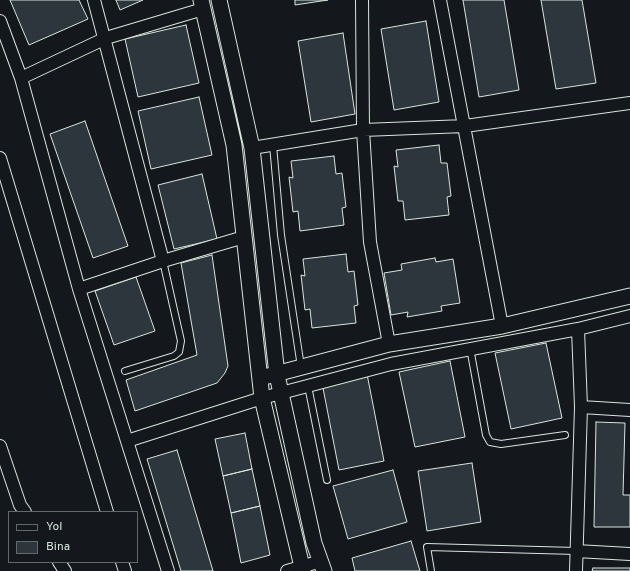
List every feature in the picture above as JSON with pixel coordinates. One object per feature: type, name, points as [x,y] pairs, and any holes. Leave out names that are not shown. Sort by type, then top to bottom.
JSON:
[{"type":"street","points":[[94,0],[106,38],[163,261]]},
{"type":"street","points":[[21,78],[106,38],[202,4],[234,145],[262,398],[297,570],[322,566],[314,543],[277,375],[252,148],[219,0]]},
{"type":"street","points":[[362,0],[363,130],[370,242],[389,344]]},
{"type":"street","points":[[440,0],[502,326]]},
{"type":"street","points":[[0,21],[21,78],[79,289],[168,571]]},
{"type":"street","points":[[252,148],[363,130],[465,126],[630,103]]},
{"type":"street","points":[[0,158],[107,511]]},
{"type":"street","points":[[79,289],[163,261],[244,237]]},
{"type":"street","points":[[259,377],[277,375],[389,344],[502,326],[630,296]]},
{"type":"street","points":[[127,440],[262,398],[391,364],[578,328],[630,316]]},
{"type":"street","points":[[576,571],[581,407],[578,328]]},
{"type":"street","points":[[581,407],[630,410]]},
{"type":"street","points":[[0,446],[20,505],[24,511]]},
{"type":"street","points":[[576,551],[630,554]]},
{"type":"lane","points":[[273,145],[281,236],[301,368]]},
{"type":"lane","points":[[125,371],[174,356],[179,352],[181,341],[163,261]]},
{"type":"lane","points":[[470,348],[486,435],[490,442],[500,444],[565,435]]},
{"type":"lane","points":[[308,386],[327,480]]},
{"type":"lane","points":[[431,571],[427,547],[576,551]]},
{"type":"building","points":[[10,0],[79,0],[88,19],[29,45]]},
{"type":"building","points":[[116,0],[143,0],[120,10]]},
{"type":"building","points":[[295,0],[328,0],[295,5]]},
{"type":"building","points":[[463,0],[504,0],[519,90],[479,97]]},
{"type":"building","points":[[541,0],[582,0],[596,83],[556,89]]},
{"type":"building","points":[[426,21],[439,102],[394,110],[381,29]]},
{"type":"building","points":[[186,25],[199,83],[138,97],[125,39]]},
{"type":"building","points":[[343,33],[355,114],[311,122],[298,41]]},
{"type":"building","points":[[199,97],[212,155],[151,169],[138,111]]},
{"type":"building","points":[[85,121],[128,246],[93,258],[50,134]]},
{"type":"building","points":[[439,145],[441,163],[447,163],[451,196],[447,197],[449,215],[405,220],[403,201],[398,201],[394,166],[398,167],[396,150]]},
{"type":"building","points":[[334,156],[336,174],[342,173],[346,207],[342,208],[344,225],[300,231],[298,211],[293,212],[289,177],[293,178],[291,161]]},
{"type":"building","points":[[202,174],[217,239],[174,249],[158,185]]},
{"type":"building","points":[[346,254],[348,272],[354,271],[358,305],[354,306],[356,323],[312,328],[310,309],[305,310],[301,275],[305,276],[303,259]]},
{"type":"building","points":[[212,255],[228,366],[225,373],[217,383],[135,411],[126,380],[197,355],[181,263]]},
{"type":"building","points":[[435,258],[436,262],[453,259],[460,303],[441,306],[442,311],[407,317],[408,312],[391,315],[384,273],[402,270],[401,264]]},
{"type":"building","points":[[136,277],[155,331],[114,345],[95,291]]},
{"type":"building","points":[[546,343],[562,418],[511,429],[495,353]]},
{"type":"building","points":[[450,361],[465,437],[415,447],[399,372]]},
{"type":"building","points":[[367,374],[384,461],[339,470],[322,383]]},
{"type":"building","points":[[596,422],[625,423],[623,495],[630,495],[630,527],[594,527]]},
{"type":"building","points":[[245,433],[252,469],[223,476],[215,439]]},
{"type":"building","points":[[177,450],[213,571],[181,571],[147,459]]},
{"type":"building","points":[[472,463],[481,522],[427,531],[418,471]]},
{"type":"building","points":[[252,469],[260,506],[231,513],[223,476]]},
{"type":"building","points":[[393,470],[407,522],[348,539],[333,486]]},
{"type":"building","points":[[260,506],[270,555],[241,563],[231,513]]},
{"type":"building","points":[[411,541],[420,571],[355,571],[352,558]]},
{"type":"building","points":[[593,568],[630,568],[630,571],[592,571]]}]
